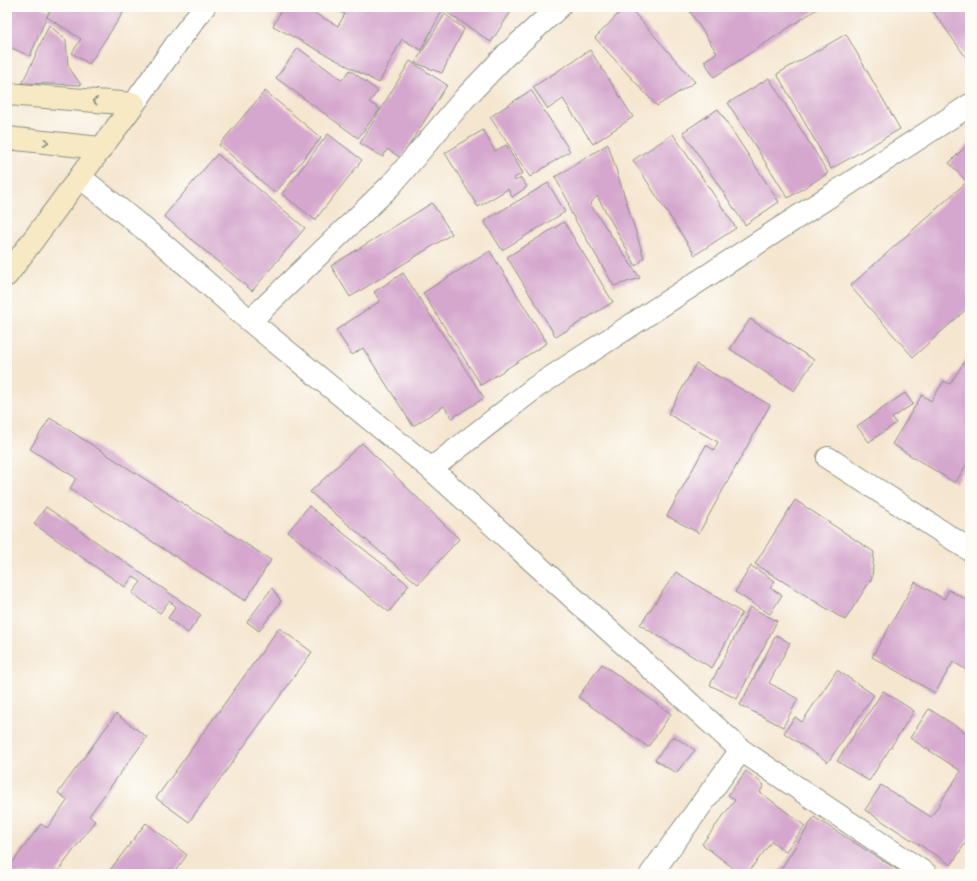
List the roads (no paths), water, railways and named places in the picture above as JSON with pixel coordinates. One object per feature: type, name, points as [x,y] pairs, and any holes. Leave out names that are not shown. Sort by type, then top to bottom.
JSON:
[{"type":"main road","points":[[7,94],[134,104]]},
{"type":"main road","points":[[7,275],[134,104]]},
{"type":"main road","points":[[7,138],[100,148]]},
{"type":"street","points":[[134,104],[204,7]]},
{"type":"street","points":[[250,322],[391,185],[465,98],[506,55],[559,7]]},
{"type":"street","points":[[431,469],[536,387],[970,105]]},
{"type":"street","points":[[80,176],[164,245],[250,322],[431,469],[740,750],[926,874]]},
{"type":"street","points":[[828,458],[970,550]]},
{"type":"street","points":[[651,874],[740,750]]}]
